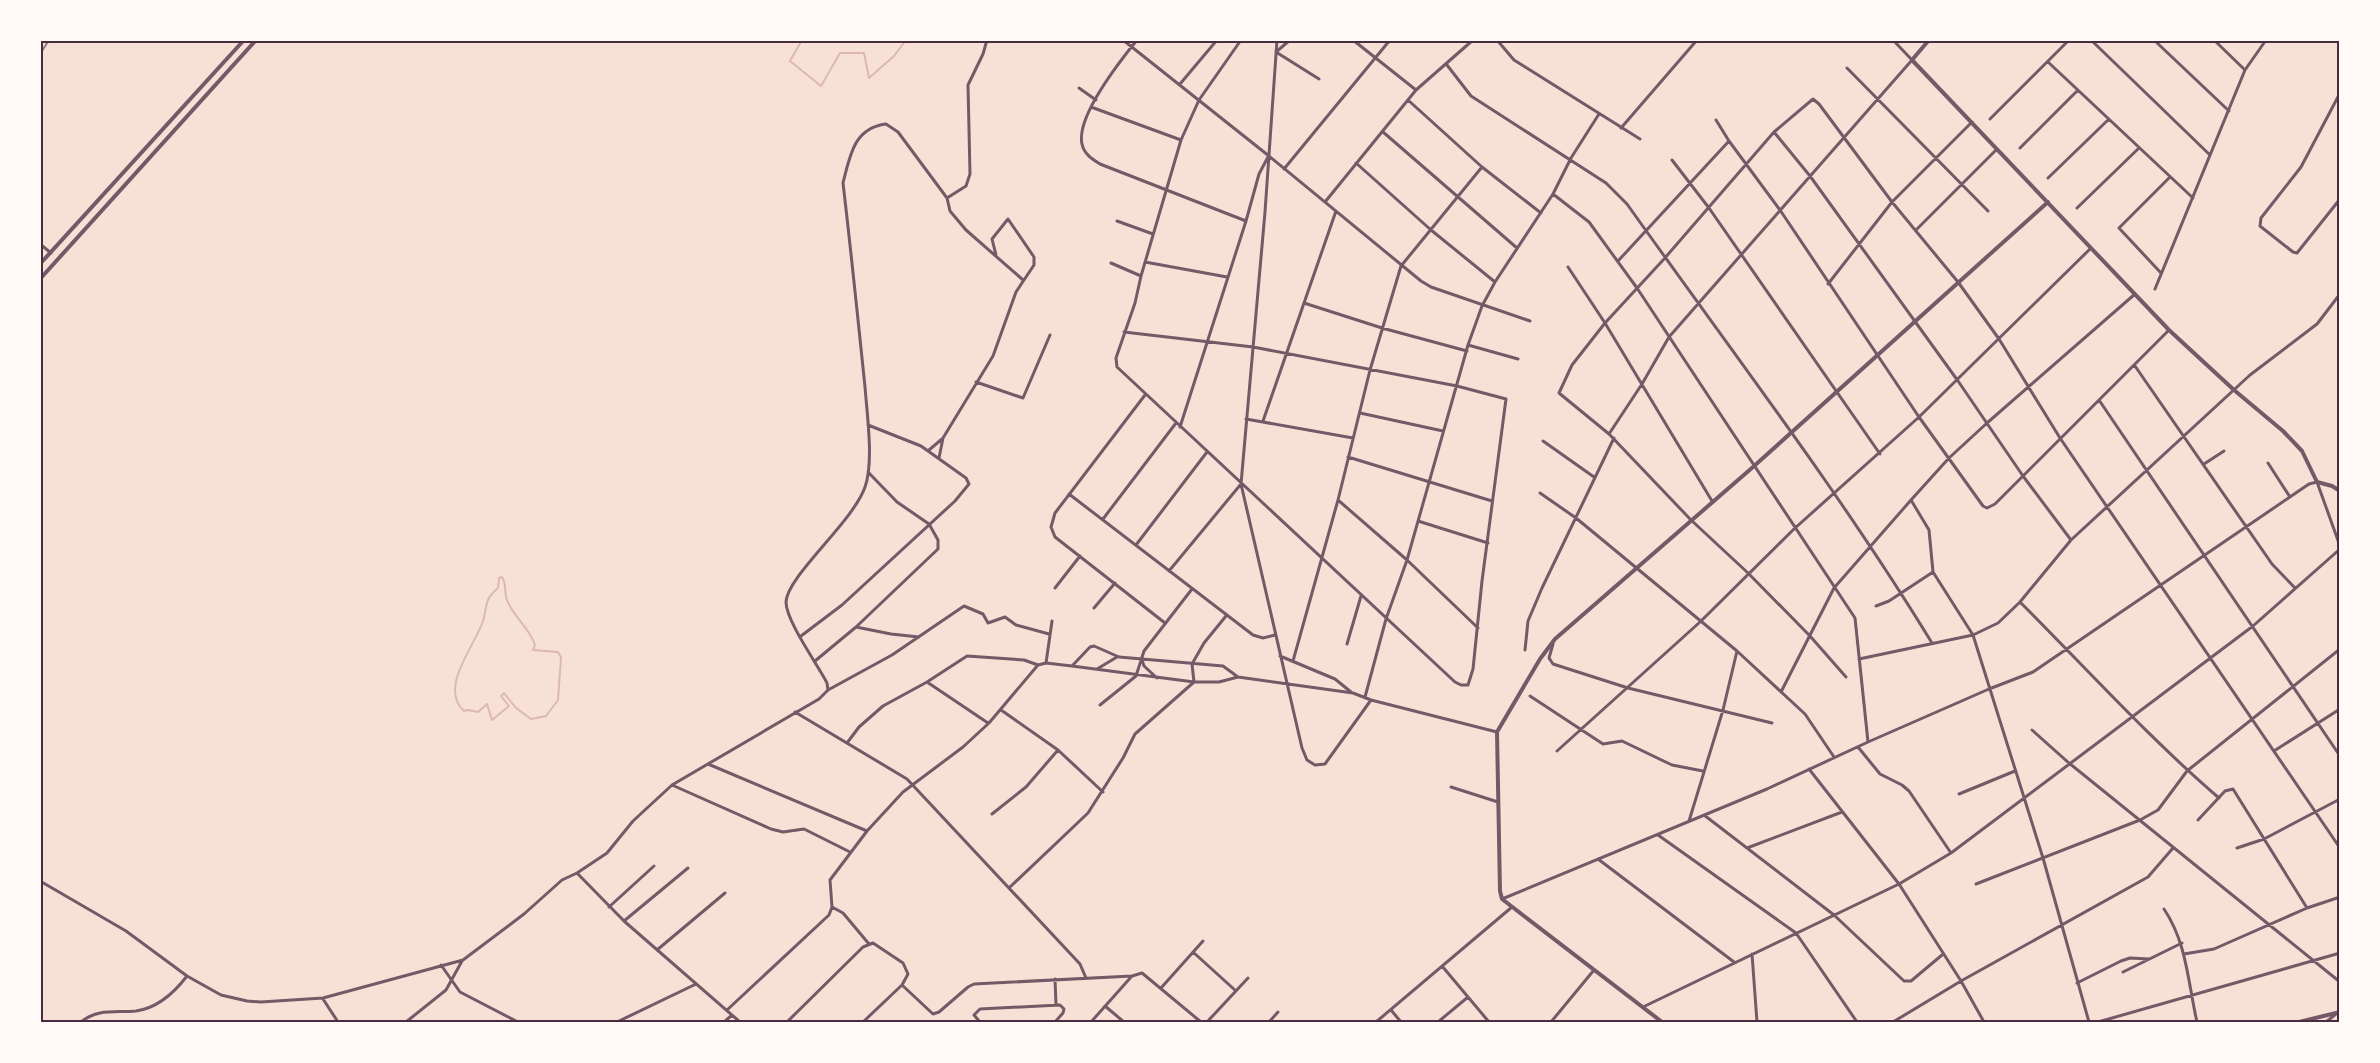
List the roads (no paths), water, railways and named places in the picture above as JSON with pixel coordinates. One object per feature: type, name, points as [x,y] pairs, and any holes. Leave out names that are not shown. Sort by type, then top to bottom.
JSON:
[{"type":"street","points":[[40,264],[244,40]]},
{"type":"street","points":[[40,279],[256,40]]},
{"type":"street","points":[[947,198],[960,191],[970,181],[968,85],[987,40]]},
{"type":"street","points":[[1123,40],[1269,156],[1401,266],[1431,287],[1530,321]]},
{"type":"street","points":[[1137,40],[1091,107],[1083,126],[1082,146],[1092,160],[1246,221]]},
{"type":"street","points":[[1180,84],[1217,40]]},
{"type":"street","points":[[1125,332],[1253,347],[1456,386],[1506,399],[1473,669],[1468,685],[1455,682],[1117,367],[1116,358],[1135,303],[1153,234],[1182,140],[1199,100],[1241,40]]},
{"type":"street","points":[[1276,40],[1269,156],[1241,484],[1287,686],[1302,748],[1307,759],[1321,766],[1328,761],[1371,700]]},
{"type":"street","points":[[1276,52],[1290,40]]},
{"type":"street","points":[[1353,40],[1416,90]]},
{"type":"street","points":[[1284,169],[1390,40]]},
{"type":"street","points":[[1325,202],[1416,90],[1473,40]]},
{"type":"street","points":[[1497,40],[1514,60],[1640,139]]},
{"type":"street","points":[[1621,128],[1697,40]]},
{"type":"street","points":[[1642,1008],[1899,884],[1951,853],[2253,626],[2340,548],[2317,482],[2302,451],[2283,431],[2234,390],[2169,330],[1893,40]]},
{"type":"street","points":[[1990,119],[2069,40]]},
{"type":"street","points":[[2091,40],[2211,155]]},
{"type":"street","points":[[2154,40],[2229,111]]},
{"type":"street","points":[[2214,40],[2245,70]]},
{"type":"street","points":[[2155,289],[2245,70],[2266,40]]},
{"type":"street","points":[[1609,434],[1669,337],[1927,42]]},
{"type":"street","points":[[1276,52],[1319,79]]},
{"type":"street","points":[[2048,62],[2193,198]]},
{"type":"street","points":[[1447,65],[1471,96],[1571,158],[1612,188],[1646,231],[1664,259],[1792,432],[1901,593],[1932,643]]},
{"type":"street","points":[[1847,68],[1935,160],[1988,211]]},
{"type":"street","points":[[1079,88],[1096,100]]},
{"type":"street","points":[[2020,148],[2078,90]]},
{"type":"street","points":[[2340,93],[2301,167],[2261,218],[2260,226],[2297,253],[2340,199]]},
{"type":"street","points":[[1846,677],[1810,636],[1748,573],[1691,520],[1614,438],[1559,393],[1572,365],[1605,323],[1774,132],[1813,99],[1892,202],[1958,282],[1999,339],[2060,438],[2340,848]]},
{"type":"street","points":[[1408,100],[1482,167],[1541,213]]},
{"type":"street","points":[[1091,107],[1182,140]]},
{"type":"street","points":[[1365,698],[1386,619],[1407,560],[1468,345],[1482,306],[1494,282],[1553,194],[1571,158],[1599,114]]},
{"type":"street","points":[[2048,178],[2109,119]]},
{"type":"street","points":[[1716,120],[1780,210],[1919,417],[1980,504],[1987,508],[1995,504],[2169,330]]},
{"type":"street","points":[[1828,284],[1892,202],[1972,122]]},
{"type":"street","points":[[828,690],[827,683],[786,607],[786,599],[789,590],[851,514],[865,488],[868,472],[868,425],[843,183],[849,162],[862,134],[868,128],[886,124],[898,132],[947,198],[950,211],[966,230],[1023,280]]},
{"type":"street","points":[[1383,132],[1517,248]]},
{"type":"street","points":[[1774,132],[1810,176],[2071,540]]},
{"type":"street","points":[[1618,261],[1729,141]]},
{"type":"street","points":[[2077,208],[2139,148]]},
{"type":"street","points":[[1917,230],[1996,150]]},
{"type":"street","points":[[1180,426],[1259,174],[1269,156]]},
{"type":"street","points":[[1672,159],[1709,208],[1880,454]]},
{"type":"street","points":[[1356,163],[1494,282]]},
{"type":"street","points":[[1293,661],[1338,500],[1370,369],[1401,266],[1482,167]]},
{"type":"street","points":[[2162,273],[2119,228],[2170,177]]},
{"type":"street","points":[[1553,194],[1588,222],[1618,261],[1855,618],[1868,742]]},
{"type":"street","points":[[1662,1023],[1502,899],[1497,732],[1540,659],[1555,639],[1637,570],[2048,202]]},
{"type":"street","points":[[1263,422],[1336,211]]},
{"type":"street","points":[[929,450],[943,438],[993,356],[1011,310],[1012,300],[1034,265],[1034,257],[1008,219],[992,239],[996,255]]},
{"type":"street","points":[[1117,221],[1153,234]]},
{"type":"street","points":[[40,244],[51,253]]},
{"type":"street","points":[[1557,751],[1700,622],[1794,529],[1880,454],[1958,381],[2090,249]]},
{"type":"street","points":[[1145,262],[1227,277]]},
{"type":"street","points":[[1111,263],[1141,276]]},
{"type":"street","points":[[1568,267],[1605,323],[1712,501]]},
{"type":"street","points":[[1781,692],[1834,588],[1911,500],[1949,458],[1987,423],[2135,294]]},
{"type":"street","points":[[1859,659],[1973,635],[1998,623],[2020,602],[2071,540],[2234,390],[2317,324],[2340,294]]},
{"type":"street","points":[[1304,303],[1382,328],[1467,351]]},
{"type":"street","points":[[976,382],[1023,398],[1050,335]]},
{"type":"street","points":[[1468,345],[1518,358]]},
{"type":"street","points":[[2134,365],[2272,564],[2295,588]]},
{"type":"street","points":[[1145,395],[1055,513],[1051,527],[1055,537],[1165,623]]},
{"type":"street","points":[[2099,400],[2340,756]]},
{"type":"street","points":[[1360,413],[1443,431]]},
{"type":"street","points":[[1246,419],[1353,438]]},
{"type":"street","points":[[1102,519],[1176,423]]},
{"type":"street","points":[[801,636],[842,605],[955,501],[969,482],[929,450],[868,425]]},
{"type":"street","points":[[939,458],[943,438]]},
{"type":"street","points":[[1525,650],[1528,621],[1614,438]]},
{"type":"street","points":[[1543,441],[1594,477]]},
{"type":"street","points":[[2204,464],[2224,451]]},
{"type":"street","points":[[1136,545],[1207,452]]},
{"type":"street","points":[[1348,458],[1492,501]]},
{"type":"street","points":[[2268,462],[2290,497]]},
{"type":"street","points":[[815,661],[856,627],[938,549],[938,540],[929,525],[897,502],[868,472]]},
{"type":"street","points":[[1502,899],[1767,789],[1868,742],[2033,672],[2309,484],[2317,482],[2340,491]]},
{"type":"street","points":[[1169,571],[1241,484]]},
{"type":"street","points":[[1540,493],[1576,518],[1737,651],[1805,714],[1834,757]]},
{"type":"street","points":[[1070,494],[1257,638],[1275,635]]},
{"type":"street","points":[[1338,500],[1407,560],[1478,628]]},
{"type":"street","points":[[1911,500],[1929,530],[1933,572],[1973,635],[2043,858],[2089,1023]]},
{"type":"street","points":[[1418,521],[1488,543]]},
{"type":"street","points":[[1055,588],[1080,556]]},
{"type":"street","points":[[1876,606],[1889,601],[1933,572]]},
{"type":"street","points":[[1094,608],[1115,583]]},
{"type":"street","points":[[1100,705],[1136,676],[1141,659],[1165,623],[1192,589]]},
{"type":"street","points":[[1347,644],[1361,596]]},
{"type":"street","points":[[2020,602],[2131,717],[2218,798]]},
{"type":"street","points":[[406,1023],[440,997],[463,960],[524,914],[549,890],[607,853],[633,821],[672,785],[819,699],[828,690],[892,656],[964,606],[983,614],[988,623],[1005,617],[1016,625],[1049,634]]},
{"type":"street","points":[[1194,682],[1192,664],[1204,643],[1226,616]]},
{"type":"street","points":[[1047,663],[1052,621]]},
{"type":"street","points":[[856,627],[921,637]]},
{"type":"street","points":[[1555,639],[1549,658],[1551,663],[1628,688],[1772,723]]},
{"type":"street","points":[[1072,666],[1090,647],[1094,646],[1119,657],[1223,666],[1238,677]]},
{"type":"street","points":[[1976,884],[2140,820],[2158,810],[2187,771],[2340,649]]},
{"type":"street","points":[[1689,821],[1723,710],[1737,651]]},
{"type":"street","points":[[847,743],[859,728],[883,706],[927,682],[967,656],[1024,660],[1038,665],[1047,663],[1194,682],[1219,682],[1238,677],[1287,686],[1353,693]]},
{"type":"street","points":[[1280,656],[1335,679],[1353,693],[1365,698],[1497,732]]},
{"type":"street","points":[[1096,669],[1119,657]]},
{"type":"street","points":[[1141,659],[1144,666],[1157,678]]},
{"type":"street","points":[[727,1010],[824,920],[832,907],[830,880],[867,831],[912,785],[963,747],[989,723],[1038,665]]},
{"type":"street","points":[[927,682],[989,723]]},
{"type":"street","points":[[1010,887],[1081,820],[1123,758],[1130,740],[1194,682]]},
{"type":"street","points":[[1530,696],[1603,744],[1622,741],[1672,765],[1703,771]]},
{"type":"street","points":[[2274,751],[2340,709]]},
{"type":"street","points":[[1001,710],[1058,750],[1102,792]]},
{"type":"street","points":[[795,712],[901,775],[912,785],[1080,964],[1086,978]]},
{"type":"street","points":[[2032,730],[2069,763],[2340,982]]},
{"type":"street","points":[[1858,747],[1880,774],[1909,791],[1951,853]]},
{"type":"street","points":[[992,814],[1026,787],[1058,750]]},
{"type":"street","points":[[708,764],[867,831]]},
{"type":"street","points":[[1809,769],[1899,884],[1942,955],[1961,981],[1984,1023]]},
{"type":"street","points":[[1959,794],[2015,771]]},
{"type":"street","points":[[672,785],[771,829],[783,832],[804,829],[850,852]]},
{"type":"street","points":[[1451,787],[1500,803]]},
{"type":"street","points":[[2198,820],[2230,788],[2235,791],[2307,908]]},
{"type":"street","points":[[2237,848],[2264,838],[2340,798]]},
{"type":"street","points":[[1747,848],[1842,812]]},
{"type":"street","points":[[1704,815],[1833,915],[1907,982],[1942,955]]},
{"type":"street","points":[[1657,834],[1796,933],[1857,1023]]},
{"type":"street","points":[[1893,1023],[1961,981],[2148,877],[2173,848]]},
{"type":"street","points":[[1598,859],[1734,962]]},
{"type":"street","points":[[609,907],[654,866]]},
{"type":"street","points":[[624,921],[688,868]]},
{"type":"street","points":[[577,873],[624,921],[740,1023]]},
{"type":"street","points":[[40,881],[126,931],[187,976],[221,995],[247,1001],[323,998],[463,960]]},
{"type":"street","points":[[657,950],[726,893]]},
{"type":"street","points":[[2184,954],[2214,949],[2307,908],[2340,897]]},
{"type":"street","points":[[832,907],[843,913],[869,944],[878,945],[903,963],[908,974],[902,985],[863,1023]]},
{"type":"street","points":[[1376,1023],[1512,907]]},
{"type":"street","points":[[2164,909],[2175,926],[2182,944],[2197,1023]]},
{"type":"street","points":[[1161,988],[1203,941]]},
{"type":"street","points":[[787,1023],[834,975],[869,944]]},
{"type":"street","points":[[2123,972],[2182,944]]},
{"type":"street","points":[[1193,952],[1236,991]]},
{"type":"street","points":[[2098,1023],[2340,953]]},
{"type":"street","points":[[1752,954],[1756,1023]]},
{"type":"street","points":[[2078,983],[2121,961],[2130,958],[2149,959]]},
{"type":"street","points":[[441,965],[460,992],[518,1023]]},
{"type":"street","points":[[1442,966],[1490,1023]]},
{"type":"street","points":[[1551,1023],[1593,970]]},
{"type":"street","points":[[1091,1023],[1132,976],[1139,972],[1147,975],[1201,1023]]},
{"type":"street","points":[[81,1023],[89,1016],[98,1013],[139,1011],[149,1008],[171,994],[187,976]]},
{"type":"street","points":[[902,985],[933,1014],[939,1012],[974,984],[1132,976]]},
{"type":"street","points":[[1207,1023],[1248,978]]},
{"type":"street","points":[[1055,980],[1056,1005]]},
{"type":"street","points":[[617,1023],[696,984]]},
{"type":"street","points":[[1438,1023],[1468,997]]},
{"type":"street","points":[[323,998],[338,1023]]},
{"type":"street","points":[[980,1023],[974,1015],[980,1009],[1060,1005],[1064,1011],[1055,1023]]},
{"type":"street","points":[[1105,1006],[1124,1023]]},
{"type":"street","points":[[1391,1010],[1401,1023]]},
{"type":"street","points":[[1269,1023],[1278,1012]]},
{"type":"street","points":[[2299,1023],[2338,1012]]},
{"type":"street","points":[[2326,1023],[2338,1012]]},
{"type":"street","points":[[724,1023],[732,1015]]},
{"type":"waterway","points":[[802,40],[790,61],[821,86],[840,53],[864,53],[869,78],[894,56],[906,40]]},
{"type":"waterway","points":[[502,577],[507,600],[533,639],[535,645],[533,650],[558,652],[561,657],[558,700],[546,716],[531,719],[516,708],[504,693],[501,696],[509,706],[492,720],[487,704],[478,712],[464,711],[457,701],[455,690],[461,666],[479,631],[488,600],[498,588],[499,578],[502,577]]},
{"type":"railway","points":[[40,54],[49,40]]}]
